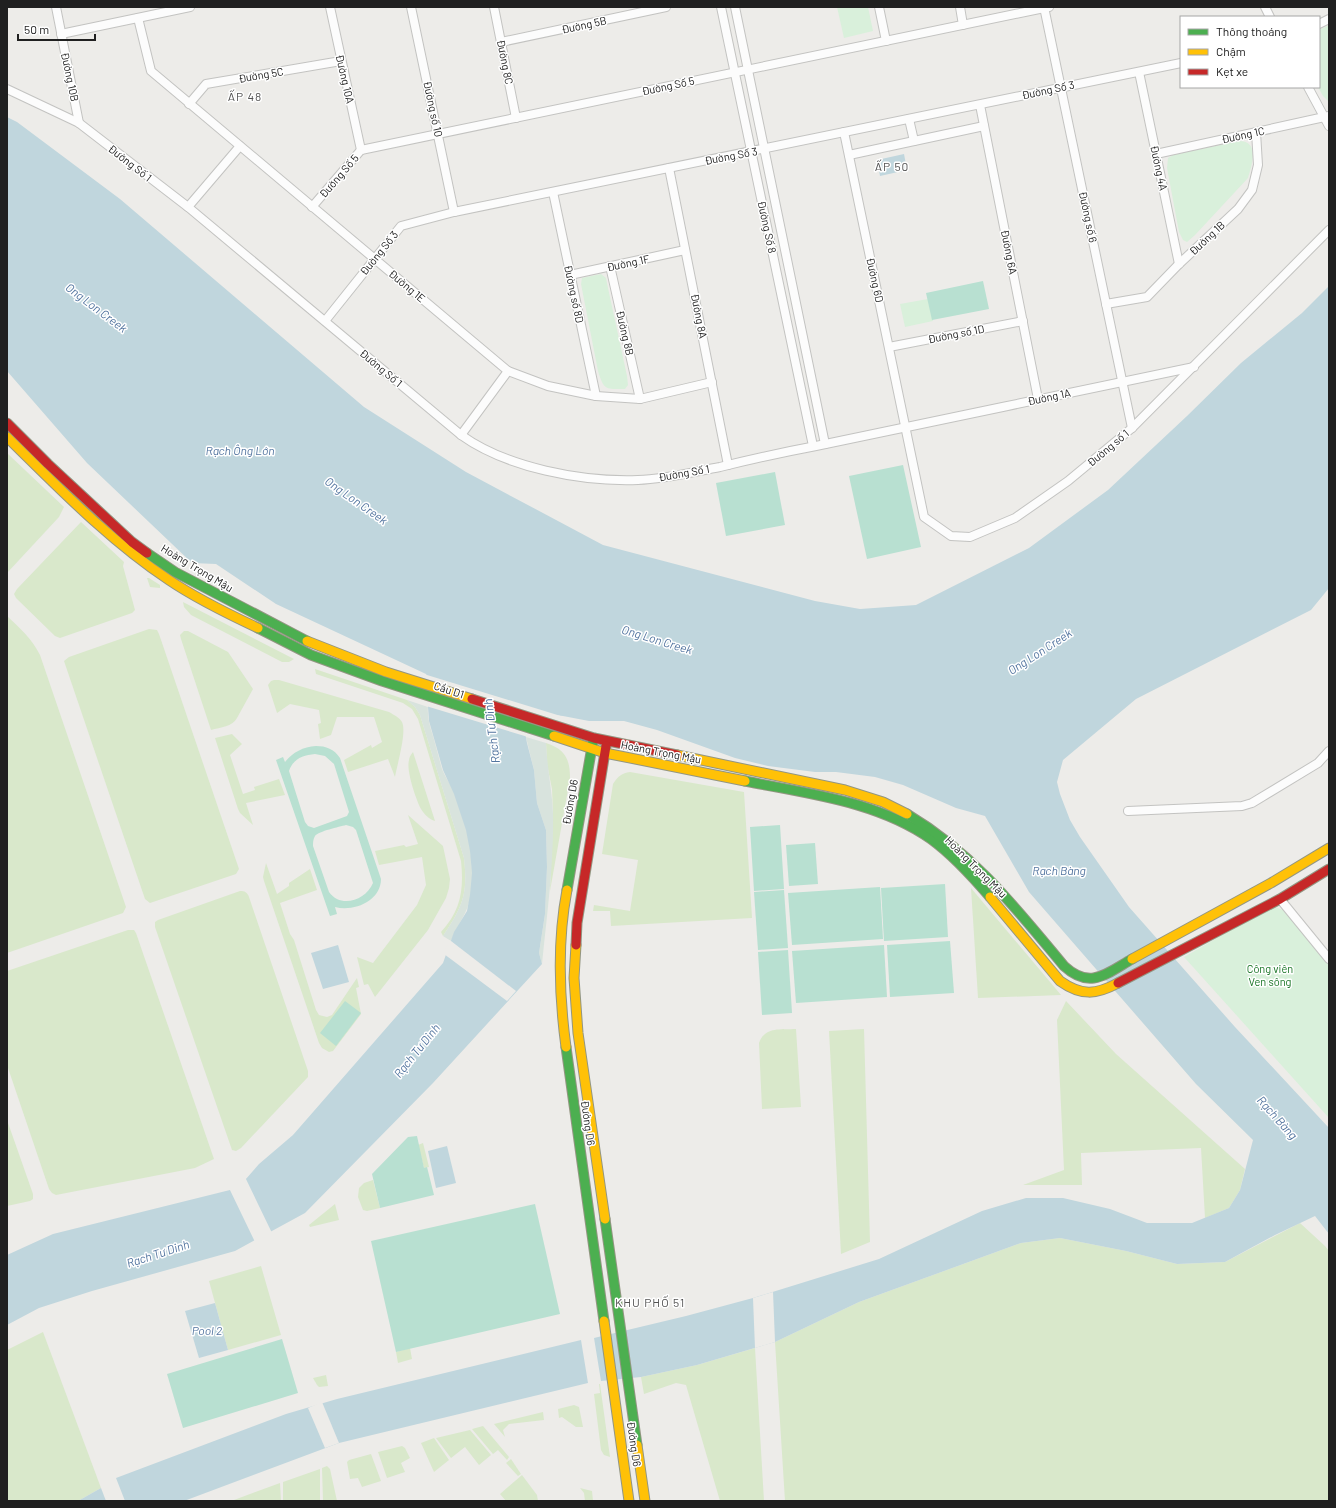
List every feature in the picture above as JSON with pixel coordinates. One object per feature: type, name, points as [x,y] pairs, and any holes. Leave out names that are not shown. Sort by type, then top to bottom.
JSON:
[{"type":"main road","name":"Hoàng Trọng Mậu","points":[[7,423],[48,464],[132,542],[175,572],[314,645],[386,672]]},
{"type":"main road","points":[[7,437],[126,550],[170,582],[225,612],[309,654],[314,645]]},
{"type":"main road","points":[[170,582],[175,572]]},
{"type":"main road","name":"Cầu D1","points":[[309,654],[382,681],[555,736]]},
{"type":"main road","name":"Cầu D1","points":[[386,672],[556,726]]},
{"type":"main road","name":"Hoàng Trọng Mậu","points":[[556,726],[607,741],[845,790],[890,805],[928,825],[960,849],[1014,906],[1064,966],[1073,974],[1085,979],[1100,977],[1182,933],[1271,884],[1329,848]]},
{"type":"main road","name":"Hoàng Trọng Mậu","points":[[555,736],[605,753],[852,803],[875,811],[910,827],[930,838],[948,853],[1004,914],[1060,981],[1070,989],[1081,992],[1093,993],[1107,989],[1280,899],[1329,869]]},
{"type":"main road","name":"Đường D6","points":[[594,738],[565,900],[559,972],[562,1020],[629,1501]]},
{"type":"main road","name":"Đường D6","points":[[607,741],[577,923],[574,978],[576,1018],[645,1501]]},
{"type":"main road","points":[[562,1020],[576,1018]]},
{"type":"main road","points":[[602,1305],[617,1303]]},
{"type":"street","name":"Đường 10B","points":[[56,7],[79,123]]},
{"type":"street","points":[[61,34],[190,7]]},
{"type":"street","name":"Đường 10A","points":[[330,7],[361,150]]},
{"type":"street","name":"Đường số 10","points":[[412,7],[454,212]]},
{"type":"street","name":"Đường 8C","points":[[494,7],[516,118]]},
{"type":"street","name":"Đường 5B","points":[[501,42],[666,7]]},
{"type":"street","name":"Đường Số 8","points":[[721,7],[814,446]]},
{"type":"street","name":"Đường Số 8","points":[[735,7],[825,444]]},
{"type":"street","points":[[879,7],[886,41]]},
{"type":"street","points":[[960,7],[963,25]]},
{"type":"street","name":"Đường Số 5","points":[[312,207],[361,150],[1046,7]]},
{"type":"street","name":"Đường số 6","points":[[1046,7],[1061,88],[1132,428]]},
{"type":"street","points":[[1265,7],[1270,16]]},
{"type":"street","name":"Đường 1E","points":[[138,18],[151,71],[508,371],[548,386],[596,396],[640,399],[712,382]]},
{"type":"street","points":[[1320,24],[1329,19]]},
{"type":"street","name":"Đường 5C","points":[[189,104],[206,84],[341,61]]},
{"type":"street","name":"Đường Số 3","points":[[325,321],[401,226],[454,212],[1180,63]]},
{"type":"street","name":"Đường 4A","points":[[1139,72],[1179,264]]},
{"type":"street","points":[[1309,88],[1327,117],[1329,126]]},
{"type":"street","name":"Đường Số 1","points":[[7,89],[79,123],[188,207],[461,435],[472,443],[500,457],[525,465],[573,475],[603,479],[646,479],[684,475],[825,444]]},
{"type":"street","name":"Đường 6A","points":[[980,105],[1038,399]]},
{"type":"street","name":"Đường 1C","points":[[1156,154],[1327,117]]},
{"type":"street","points":[[909,119],[914,141]]},
{"type":"street","points":[[849,155],[984,126]]},
{"type":"street","name":"Đường 6D","points":[[844,132],[905,427]]},
{"type":"street","name":"Đường 1B","points":[[1106,304],[1147,297],[1179,264],[1238,209],[1252,190],[1258,165],[1256,132]]},
{"type":"street","points":[[188,207],[240,146]]},
{"type":"street","name":"Đường 8A","points":[[669,168],[728,465]]},
{"type":"street","name":"Đường số 8D","points":[[553,192],[596,396]]},
{"type":"street","name":"Đường số 1","points":[[905,427],[924,517],[951,536],[970,537],[1015,518],[1068,481],[1132,428],[1329,230]]},
{"type":"street","name":"Đường 1F","points":[[570,275],[686,250]]},
{"type":"street","name":"Đường 8B","points":[[610,266],[640,399]]},
{"type":"street","name":"Đường số 1D","points":[[889,347],[1023,321]]},
{"type":"street","name":"Đường 1A","points":[[905,427],[1194,367]]},
{"type":"street","points":[[461,435],[508,371]]},
{"type":"street","points":[[825,444],[905,427]]},
{"type":"street","points":[[1128,811],[1242,806],[1252,803],[1318,763],[1329,751]]},
{"type":"street","points":[[1280,899],[1329,959]]},
{"type":"green space","points":[[837,7],[868,7],[873,31],[844,38]]},
{"type":"green space","points":[[1329,25],[1328,101],[1319,88],[1320,88],[1320,30]]},
{"type":"green space","points":[[1239,141],[1246,142],[1252,149],[1253,155],[1248,178],[1195,235],[1187,242],[1183,240],[1179,232],[1167,168],[1168,158],[1173,155]]},
{"type":"green space","points":[[601,274],[606,278],[627,376],[628,385],[625,389],[607,388],[602,382],[598,371],[581,284],[582,278]]},
{"type":"green space","points":[[983,281],[989,309],[932,320],[926,293]]},
{"type":"green space","points":[[928,299],[933,321],[905,327],[900,304]]},
{"type":"green space","points":[[7,453],[64,507],[59,517],[7,573]]},
{"type":"green space","points":[[903,465],[921,547],[867,559],[849,476]]},
{"type":"green space","points":[[775,472],[785,525],[726,536],[716,483]]},
{"type":"green space","points":[[81,522],[124,562],[123,566],[135,610],[132,613],[60,638],[55,636],[16,598],[14,594],[17,589]]},
{"type":"green space","points":[[147,578],[160,585],[160,588],[150,587]]},
{"type":"green space","points":[[183,602],[294,659],[289,662],[282,662],[191,615],[184,607]]},
{"type":"green space","points":[[7,616],[21,629],[40,655],[126,907],[123,913],[7,953]]},
{"type":"green space","points":[[149,629],[157,630],[159,634],[239,869],[236,874],[150,903],[145,899],[64,661],[69,657]]},
{"type":"green space","points":[[184,631],[188,631],[228,652],[253,689],[235,721],[229,725],[211,730],[181,639],[180,635]]},
{"type":"green space","points":[[315,669],[407,700],[415,707],[420,715],[464,858],[465,881],[462,899],[455,916],[443,936],[441,932],[453,916],[460,899],[462,881],[461,861],[418,719],[412,709],[403,703],[316,674]]},
{"type":"green space","points":[[274,680],[279,680],[389,712],[398,717],[402,722],[403,733],[395,777],[388,759],[348,772],[344,760],[371,745],[372,748],[382,742],[374,717],[337,717],[331,735],[320,739],[318,724],[321,723],[319,710],[290,704],[277,713],[268,685]]},
{"type":"green space","points":[[232,734],[242,744],[230,755],[243,794],[255,790],[254,787],[279,779],[285,795],[246,803],[253,825],[240,813],[238,809],[215,738]]},
{"type":"green space","points":[[546,743],[558,748],[562,752],[567,760],[570,771],[550,891],[553,814],[552,789],[547,764]]},
{"type":"green space","points":[[311,747],[326,747],[335,752],[340,758],[381,879],[380,887],[371,899],[358,906],[350,908],[335,907],[337,914],[330,916],[276,760],[283,757],[285,762],[295,753]],"holes":[[[315,754],[325,756],[334,764],[349,812],[347,816],[314,828],[308,826],[305,822],[289,771],[293,763],[299,758],[306,755]],[[346,825],[353,827],[356,830],[373,883],[365,894],[359,898],[346,901],[334,897],[329,892],[313,846],[313,841],[317,834]]]},
{"type":"green space","points":[[413,752],[435,821],[429,818],[421,809],[414,792],[408,765],[409,758]]},
{"type":"green space","points":[[630,772],[744,792],[752,918],[611,926],[610,911],[593,911],[594,905],[630,911],[638,860],[602,854],[613,784],[620,775]]},
{"type":"green space","points":[[408,815],[443,846],[450,879],[449,888],[446,898],[428,930],[375,997],[368,984],[364,985],[357,957],[373,963],[417,905],[426,885],[422,857],[379,865],[375,851],[404,845],[406,847],[418,844]]},
{"type":"green space","points":[[780,825],[784,889],[754,891],[750,827]]},
{"type":"green space","points":[[815,843],[818,884],[789,886],[786,845]]},
{"type":"green space","points":[[266,863],[277,894],[289,886],[289,883],[310,869],[317,890],[280,903],[319,1015],[327,1017],[332,1015],[357,978],[359,987],[356,988],[361,1014],[333,1051],[329,1052],[322,1048],[319,1043],[264,881],[263,877]]},
{"type":"green space","points":[[945,884],[948,937],[884,941],[881,888]]},
{"type":"green space","points":[[880,887],[883,939],[792,945],[788,893]]},
{"type":"green space","points":[[971,888],[1061,995],[978,998]]},
{"type":"green space","points":[[784,890],[788,948],[758,950],[754,892]]},
{"type":"green space","points":[[240,891],[246,892],[249,897],[308,1071],[308,1077],[241,1148],[236,1151],[232,1150],[155,927],[155,922]]},
{"type":"green space","name":"Công viên Ven sông","points":[[1275,907],[1283,910],[1329,964],[1329,1118],[1184,957],[1268,909]]},
{"type":"green space","points":[[128,930],[134,930],[136,933],[214,1159],[195,1168],[56,1195],[49,1189],[7,1065],[7,971]]},
{"type":"green space","points":[[950,941],[954,993],[890,997],[887,945]]},
{"type":"green space","points":[[884,945],[887,997],[796,1003],[792,951]]},
{"type":"green space","points":[[788,950],[792,1013],[762,1015],[758,952]]},
{"type":"green space","points":[[345,1001],[361,1013],[336,1046],[320,1033]]},
{"type":"green space","points":[[1066,1001],[1116,1054],[1245,1169],[1240,1190],[1229,1208],[1205,1218],[1201,1148],[1081,1153],[1082,1185],[1023,1185],[1064,1170],[1057,1020]]},
{"type":"green space","points":[[779,1029],[796,1029],[801,1107],[762,1109],[759,1043],[769,1031]]},
{"type":"green space","points":[[864,1029],[870,1242],[841,1254],[829,1031]]},
{"type":"green space","points":[[7,1120],[33,1194],[33,1199],[7,1206]]},
{"type":"green space","points":[[417,1136],[424,1168],[427,1167],[434,1195],[380,1208],[372,1174],[408,1137]]},
{"type":"green space","points":[[423,1143],[429,1167],[424,1168],[418,1145]]},
{"type":"green space","points":[[373,1180],[380,1208],[367,1211],[363,1210],[358,1197],[359,1188],[364,1183]]},
{"type":"green space","points":[[335,1204],[339,1220],[310,1227],[309,1225]]},
{"type":"green space","points":[[535,1204],[560,1314],[396,1352],[371,1241]]},
{"type":"green space","points":[[1300,1223],[1329,1251],[1329,1501],[785,1501],[775,1342],[859,1302],[1021,1243],[1060,1238],[1126,1251],[1177,1264],[1225,1262]]},
{"type":"green space","points":[[261,1266],[281,1335],[228,1350],[209,1281]]},
{"type":"green space","points":[[43,1332],[101,1488],[78,1501],[7,1501],[7,1350]]},
{"type":"green space","points":[[282,1339],[298,1393],[183,1428],[167,1374]]},
{"type":"green space","points":[[410,1348],[412,1359],[398,1363],[396,1352]]},
{"type":"green space","points":[[755,1348],[764,1501],[720,1501],[686,1385],[676,1383],[644,1394],[641,1377],[697,1365]]},
{"type":"green space","points":[[326,1375],[328,1386],[319,1387],[313,1378]]},
{"type":"green space","points":[[599,1384],[610,1457],[604,1455],[601,1450],[594,1394],[600,1393]]},
{"type":"green space","points":[[574,1405],[579,1407],[583,1427],[576,1427],[562,1417],[559,1418],[558,1409]]},
{"type":"green space","points":[[543,1412],[544,1420],[509,1424],[503,1430],[505,1437],[494,1424]]},
{"type":"green space","points":[[483,1426],[509,1457],[507,1460],[498,1450],[493,1454],[472,1429]]},
{"type":"green space","points":[[470,1430],[491,1455],[479,1465],[465,1447],[451,1458],[436,1438]]},
{"type":"green space","points":[[434,1438],[449,1460],[434,1472],[421,1443]]},
{"type":"green space","points":[[402,1446],[405,1448],[410,1458],[401,1463],[405,1472],[387,1478],[378,1452]]},
{"type":"green space","points":[[371,1454],[381,1481],[362,1487],[358,1478],[350,1479],[347,1462],[349,1460]]},
{"type":"green space","points":[[511,1459],[521,1474],[518,1476],[506,1463]]},
{"type":"green space","points":[[327,1466],[330,1469],[337,1501],[323,1501],[322,1468]]},
{"type":"green space","points":[[320,1469],[320,1501],[283,1501],[283,1482]]},
{"type":"green space","points":[[522,1475],[537,1495],[538,1501],[506,1501],[500,1494]]},
{"type":"green space","points":[[280,1483],[281,1501],[231,1501],[234,1500]]},
{"type":"green space","points":[[580,1488],[592,1491],[593,1501],[585,1501],[584,1493]]},
{"type":"shaded area","points":[[407,700],[428,707],[429,722],[442,769],[453,790],[467,830],[472,868],[470,901],[451,941],[443,936],[455,916],[462,899],[465,881],[464,858],[420,715],[415,707]]},
{"type":"shaded area","points":[[526,737],[546,743],[553,813],[551,870],[542,964],[539,953],[545,914],[547,867],[546,830],[537,803],[534,770]]},
{"type":"water","name":"Rạch Ông Lớn","points":[[7,117],[17,122],[120,199],[364,407],[466,472],[603,545],[815,601],[860,609],[916,605],[1029,548],[1108,490],[1241,363],[1302,313],[1329,286],[1329,588],[1311,610],[1136,699],[1063,760],[1057,782],[1070,820],[1080,837],[1129,907],[1235,1027],[1329,1128],[1329,1234],[1315,1216],[1275,1235],[1225,1262],[1177,1264],[1126,1251],[1060,1238],[1021,1243],[859,1302],[775,1342],[697,1365],[641,1377],[601,1381],[594,1338],[753,1298],[879,1259],[982,1211],[1026,1198],[1063,1198],[1110,1209],[1147,1223],[1192,1223],[1229,1208],[1240,1190],[1253,1140],[1196,1084],[1029,892],[985,816],[956,808],[903,785],[875,777],[768,766],[735,758],[657,730],[624,721],[589,721],[544,714],[523,721],[534,770],[537,803],[546,830],[547,867],[545,914],[539,953],[542,964],[433,1083],[305,1213],[235,1251],[92,1291],[39,1308],[7,1325],[7,1255],[53,1234],[238,1188],[259,1164],[293,1135],[443,963],[454,932],[467,911],[472,873],[466,830],[454,794],[443,770],[429,721],[428,707],[431,685],[426,674],[276,604],[216,564],[192,563],[87,463],[7,371]]},
{"type":"water","points":[[904,154],[907,170],[880,176],[877,160]]},
{"type":"water","points":[[338,945],[349,982],[323,989],[311,953]]},
{"type":"water","points":[[447,1146],[456,1183],[436,1188],[428,1151]]},
{"type":"water","name":"Pool 2","points":[[215,1303],[228,1350],[199,1358],[185,1311]]},
{"type":"water","points":[[581,1340],[588,1383],[339,1443],[184,1501],[125,1501],[116,1478],[286,1414],[337,1399]]},
{"type":"water","points":[[101,1488],[106,1501],[78,1501]]},
{"type":"pier","points":[[414,671],[564,718],[544,716],[526,721],[528,737],[426,706],[429,686],[424,676]]},
{"type":"pier","points":[[449,940],[516,991],[507,1001],[444,954]]},
{"type":"pier","points":[[245,1177],[272,1233],[255,1242],[229,1188],[237,1186]]},
{"type":"pier","points":[[773,1292],[775,1342],[755,1348],[753,1298]]},
{"type":"pier","points":[[322,1402],[339,1443],[325,1448],[308,1408]]},
{"type":"traffic: fast","points":[[147,553],[175,572],[307,641]]},
{"type":"traffic: fast","points":[[258,628],[311,655],[382,681],[554,736]]},
{"type":"traffic: fast","points":[[567,890],[593,741]]},
{"type":"traffic: fast","points":[[745,781],[817,795],[865,807],[910,826],[931,839],[955,859],[990,897]]},
{"type":"traffic: fast","points":[[907,814],[953,846],[973,864],[1028,923],[1064,966],[1073,973],[1082,977],[1098,977],[1114,970],[1132,959]]},
{"type":"traffic: fast","points":[[566,1047],[604,1321]]},
{"type":"traffic: fast","points":[[605,1219],[637,1445]]},
{"type":"traffic: slow","points":[[7,437],[85,513],[147,565],[190,594],[258,628]]},
{"type":"traffic: slow","points":[[307,641],[386,672],[472,699]]},
{"type":"traffic: slow","points":[[554,736],[605,753],[745,781]]},
{"type":"traffic: slow","points":[[677,755],[845,790],[883,802],[907,814]]},
{"type":"traffic: slow","points":[[1132,959],[1271,883],[1329,848]]},
{"type":"traffic: slow","points":[[566,1047],[562,1008],[560,949],[567,890]]},
{"type":"traffic: slow","points":[[990,897],[1060,981],[1075,989],[1089,992],[1103,990],[1118,983]]},
{"type":"traffic: slow","points":[[576,945],[574,978],[578,1033],[605,1219]]},
{"type":"traffic: slow","points":[[604,1321],[629,1501]]},
{"type":"traffic: slow","points":[[637,1445],[645,1501]]},
{"type":"traffic: jam","points":[[7,423],[48,464],[132,542],[147,553]]},
{"type":"traffic: jam","points":[[472,699],[594,738],[677,755]]},
{"type":"traffic: jam","points":[[576,945],[577,923],[606,746]]},
{"type":"traffic: jam","points":[[1118,983],[1280,899],[1329,869]]},
{"type":"district","name":"ẤP 48","points":[[245,97]]},
{"type":"district","name":"ẤP 50","points":[[892,167]]},
{"type":"district","name":"KHU PHỐ 51","points":[[650,1303]]},
{"type":"water label","name":"Ong Lon Creek","points":[[96,308]]},
{"type":"water label","name":"Ong Lon Creek","points":[[356,501]]},
{"type":"water label","name":"Ong Lon Creek","points":[[657,640]]},
{"type":"water label","name":"Ong Lon Creek","points":[[1040,652]]},
{"type":"water label","name":"Rạch Tư Dinh","points":[[492,731]]},
{"type":"water label","name":"Rạch Bàng","points":[[1059,871]]},
{"type":"water label","name":"Rạch Tư Dinh","points":[[417,1051]]},
{"type":"water label","name":"Rạch Bàng","points":[[1277,1118]]},
{"type":"water label","name":"Rạch Tư Dinh","points":[[158,1254]]}]
